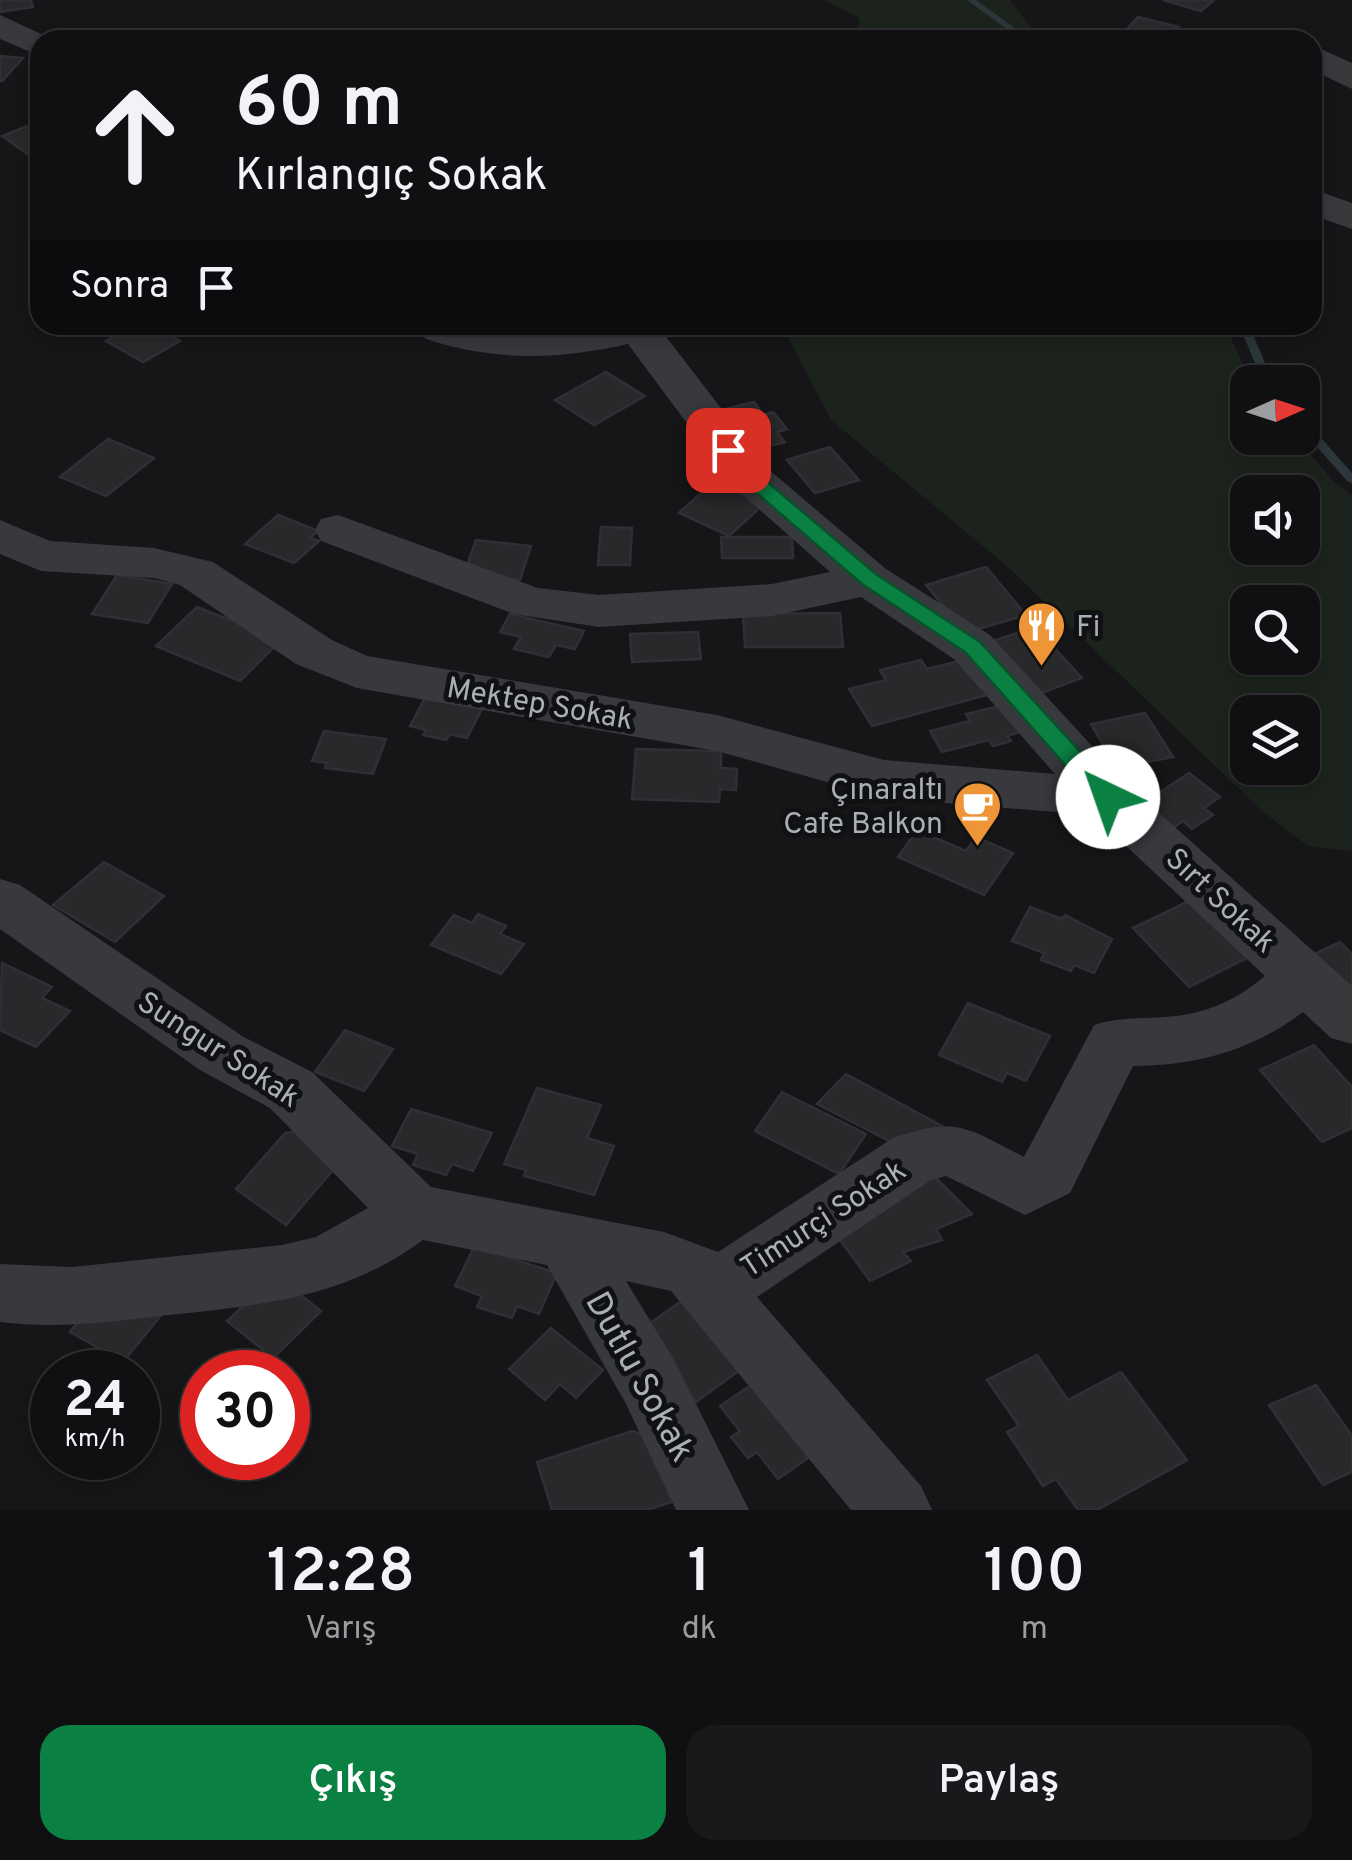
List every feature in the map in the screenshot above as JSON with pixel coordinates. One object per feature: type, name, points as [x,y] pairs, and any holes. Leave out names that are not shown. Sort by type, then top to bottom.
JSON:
[{"type":"street","points":[[0,25],[30,40]]},
{"type":"street","points":[[1322,62],[1352,78]]},
{"type":"street","points":[[1322,205],[1352,217]]},
{"type":"street","name":"Sırt Sokak","points":[[464,335],[492,343],[538,348],[606,335]]},
{"type":"street","name":"Sırt Sokak","points":[[643,335],[751,478],[870,580],[972,647],[1108,797],[1352,1021]]},
{"type":"street","points":[[338,530],[531,603],[599,611],[772,600],[870,580]]},
{"type":"street","name":"Mektep Sokak","points":[[0,535],[41,556],[154,563],[196,573],[314,652],[357,671],[716,733],[884,778],[1108,797]]},
{"type":"street","name":"Sungur Sokak","points":[[0,900],[221,1054],[291,1090],[413,1211]]},
{"type":"street","name":"Timurçi Sokak","points":[[712,1292],[915,1158],[952,1149],[1025,1188],[1048,1174],[1114,1042],[1175,1043],[1207,1036],[1276,1003],[1304,977]]},
{"type":"street","points":[[0,1292],[33,1298],[78,1296],[284,1274],[332,1261],[374,1240],[413,1211],[664,1260],[694,1270],[896,1510]]},
{"type":"street","name":"Dutlu Sokak","points":[[568,1242],[650,1382],[713,1510]]},
{"type":"shaded area","points":[[825,0],[1010,0],[1032,30],[858,30],[859,18]]},
{"type":"shaded area","points":[[787,335],[1230,335],[1243,365],[1230,365],[1230,455],[1311,455],[1332,480],[1352,495],[1352,851],[1308,846],[1235,785],[1320,785],[1320,695],[1230,695],[1230,780],[1008,567],[831,420]]},
{"type":"building","points":[[0,0],[31,0],[33,7],[0,12]]},
{"type":"building","points":[[1163,0],[1214,0],[1201,11]]},
{"type":"building","points":[[1138,17],[1179,27],[1176,30],[1126,30]]},
{"type":"building","points":[[0,56],[23,58],[2,81],[0,81]]},
{"type":"building","points":[[30,125],[30,155],[29,155],[2,136]]},
{"type":"building","points":[[116,335],[169,335],[180,341],[143,362],[106,341]]},
{"type":"building","points":[[606,372],[645,396],[594,425],[555,400]]},
{"type":"building","points":[[754,402],[763,415],[773,412],[787,429],[777,432],[785,442],[739,454],[709,413]]},
{"type":"building","points":[[108,439],[154,458],[106,496],[60,477]]},
{"type":"building","points":[[830,447],[859,480],[815,493],[787,460]]},
{"type":"building","points":[[713,482],[764,504],[729,536],[679,513]]},
{"type":"building","points":[[278,515],[318,531],[310,538],[319,541],[294,563],[245,544]]},
{"type":"building","points":[[601,527],[632,528],[630,565],[598,565]]},
{"type":"building","points":[[721,537],[792,537],[793,558],[722,558]]},
{"type":"building","points":[[476,540],[531,546],[520,580],[464,574]]},
{"type":"building","points":[[986,567],[1026,615],[965,633],[926,585]]},
{"type":"building","points":[[117,575],[172,584],[148,623],[92,614]]},
{"type":"building","points":[[197,607],[281,640],[240,681],[156,646]]},
{"type":"building","points":[[840,613],[843,647],[745,647],[743,614]]},
{"type":"building","points":[[510,614],[584,631],[575,649],[556,645],[549,657],[514,649],[521,637],[500,632]]},
{"type":"building","points":[[1035,627],[1082,678],[1030,697],[984,644]]},
{"type":"building","points":[[698,632],[701,659],[632,662],[630,634]]},
{"type":"building","points":[[921,660],[927,669],[963,660],[987,695],[872,726],[849,689],[886,680],[880,670]]},
{"type":"building","points":[[427,694],[484,705],[467,738],[450,734],[446,740],[423,735],[426,730],[410,726]]},
{"type":"building","points":[[1012,703],[1030,729],[1007,736],[1011,741],[993,746],[989,740],[942,752],[930,731],[970,721],[966,714]]},
{"type":"building","points":[[1145,713],[1173,757],[1117,768],[1091,724]]},
{"type":"building","points":[[324,731],[386,739],[373,774],[325,768],[327,763],[312,761]]},
{"type":"building","points":[[636,749],[721,751],[721,768],[737,769],[736,790],[720,789],[719,802],[632,799]]},
{"type":"building","points":[[1189,773],[1220,797],[1204,808],[1213,815],[1192,829],[1183,821],[1162,835],[1131,811]]},
{"type":"building","points":[[917,830],[966,851],[976,837],[1013,853],[984,895],[898,857]]},
{"type":"building","points":[[104,862],[164,896],[115,942],[53,905]]},
{"type":"building","points":[[1193,899],[1249,957],[1189,987],[1133,928]]},
{"type":"building","points":[[1030,907],[1062,919],[1065,915],[1112,939],[1094,973],[1074,965],[1071,971],[1041,960],[1044,953],[1012,941]]},
{"type":"building","points":[[478,914],[506,926],[500,934],[524,944],[501,974],[431,945],[454,915],[472,923]]},
{"type":"building","points":[[1340,942],[1352,954],[1352,1010],[1297,962]]},
{"type":"building","points":[[2,963],[52,987],[42,998],[70,1011],[36,1047],[0,1030]]},
{"type":"building","points":[[968,1003],[1050,1036],[1026,1081],[1007,1073],[1002,1082],[939,1055]]},
{"type":"building","points":[[345,1030],[393,1049],[364,1091],[315,1072]]},
{"type":"building","points":[[1314,1045],[1352,1087],[1352,1128],[1322,1142],[1260,1070]]},
{"type":"building","points":[[846,1074],[942,1126],[911,1152],[817,1104]]},
{"type":"building","points":[[537,1088],[601,1105],[587,1138],[614,1146],[594,1195],[524,1176],[526,1170],[504,1164]]},
{"type":"building","points":[[782,1092],[866,1134],[839,1174],[755,1131]]},
{"type":"building","points":[[411,1109],[492,1133],[473,1171],[452,1164],[446,1175],[413,1165],[418,1154],[392,1146]]},
{"type":"building","points":[[307,1130],[339,1163],[286,1225],[236,1189],[285,1133]]},
{"type":"building","points":[[923,1165],[972,1214],[936,1229],[942,1240],[903,1252],[911,1261],[870,1281],[827,1222]]},
{"type":"building","points":[[474,1247],[557,1273],[539,1314],[517,1306],[512,1318],[477,1307],[482,1296],[455,1286]]},
{"type":"building","points":[[276,1275],[321,1311],[281,1350],[263,1350],[227,1321]]},
{"type":"building","points":[[683,1300],[744,1367],[696,1402],[636,1333]]},
{"type":"building","points":[[91,1306],[163,1313],[133,1350],[102,1350],[70,1332]]},
{"type":"building","points":[[551,1328],[603,1370],[576,1398],[560,1384],[545,1400],[509,1369]]},
{"type":"building","points":[[1037,1355],[1068,1400],[1121,1372],[1187,1460],[1097,1510],[1078,1510],[1056,1479],[1043,1486],[1007,1432],[1019,1426],[987,1380]]},
{"type":"building","points":[[757,1381],[815,1453],[778,1479],[757,1452],[748,1458],[731,1437],[740,1431],[720,1406]]},
{"type":"building","points":[[1316,1385],[1352,1436],[1352,1472],[1323,1485],[1269,1405]]},
{"type":"building","points":[[632,1431],[670,1443],[690,1496],[647,1510],[552,1510],[537,1462]]},
{"type":"waterway","points":[[971,0],[1013,30]]},
{"type":"waterway","points":[[1248,335],[1261,365]]},
{"type":"waterway","points":[[1320,444],[1352,480]]},
{"type":"place","name":"Fi","points":[[1041,668]]},
{"type":"place","name":"Çınaraltı Cafe Balkon","points":[[978,848]]},
{"type":"route","points":[[728,450],[751,478],[870,580],[972,647],[1108,797]]}]
